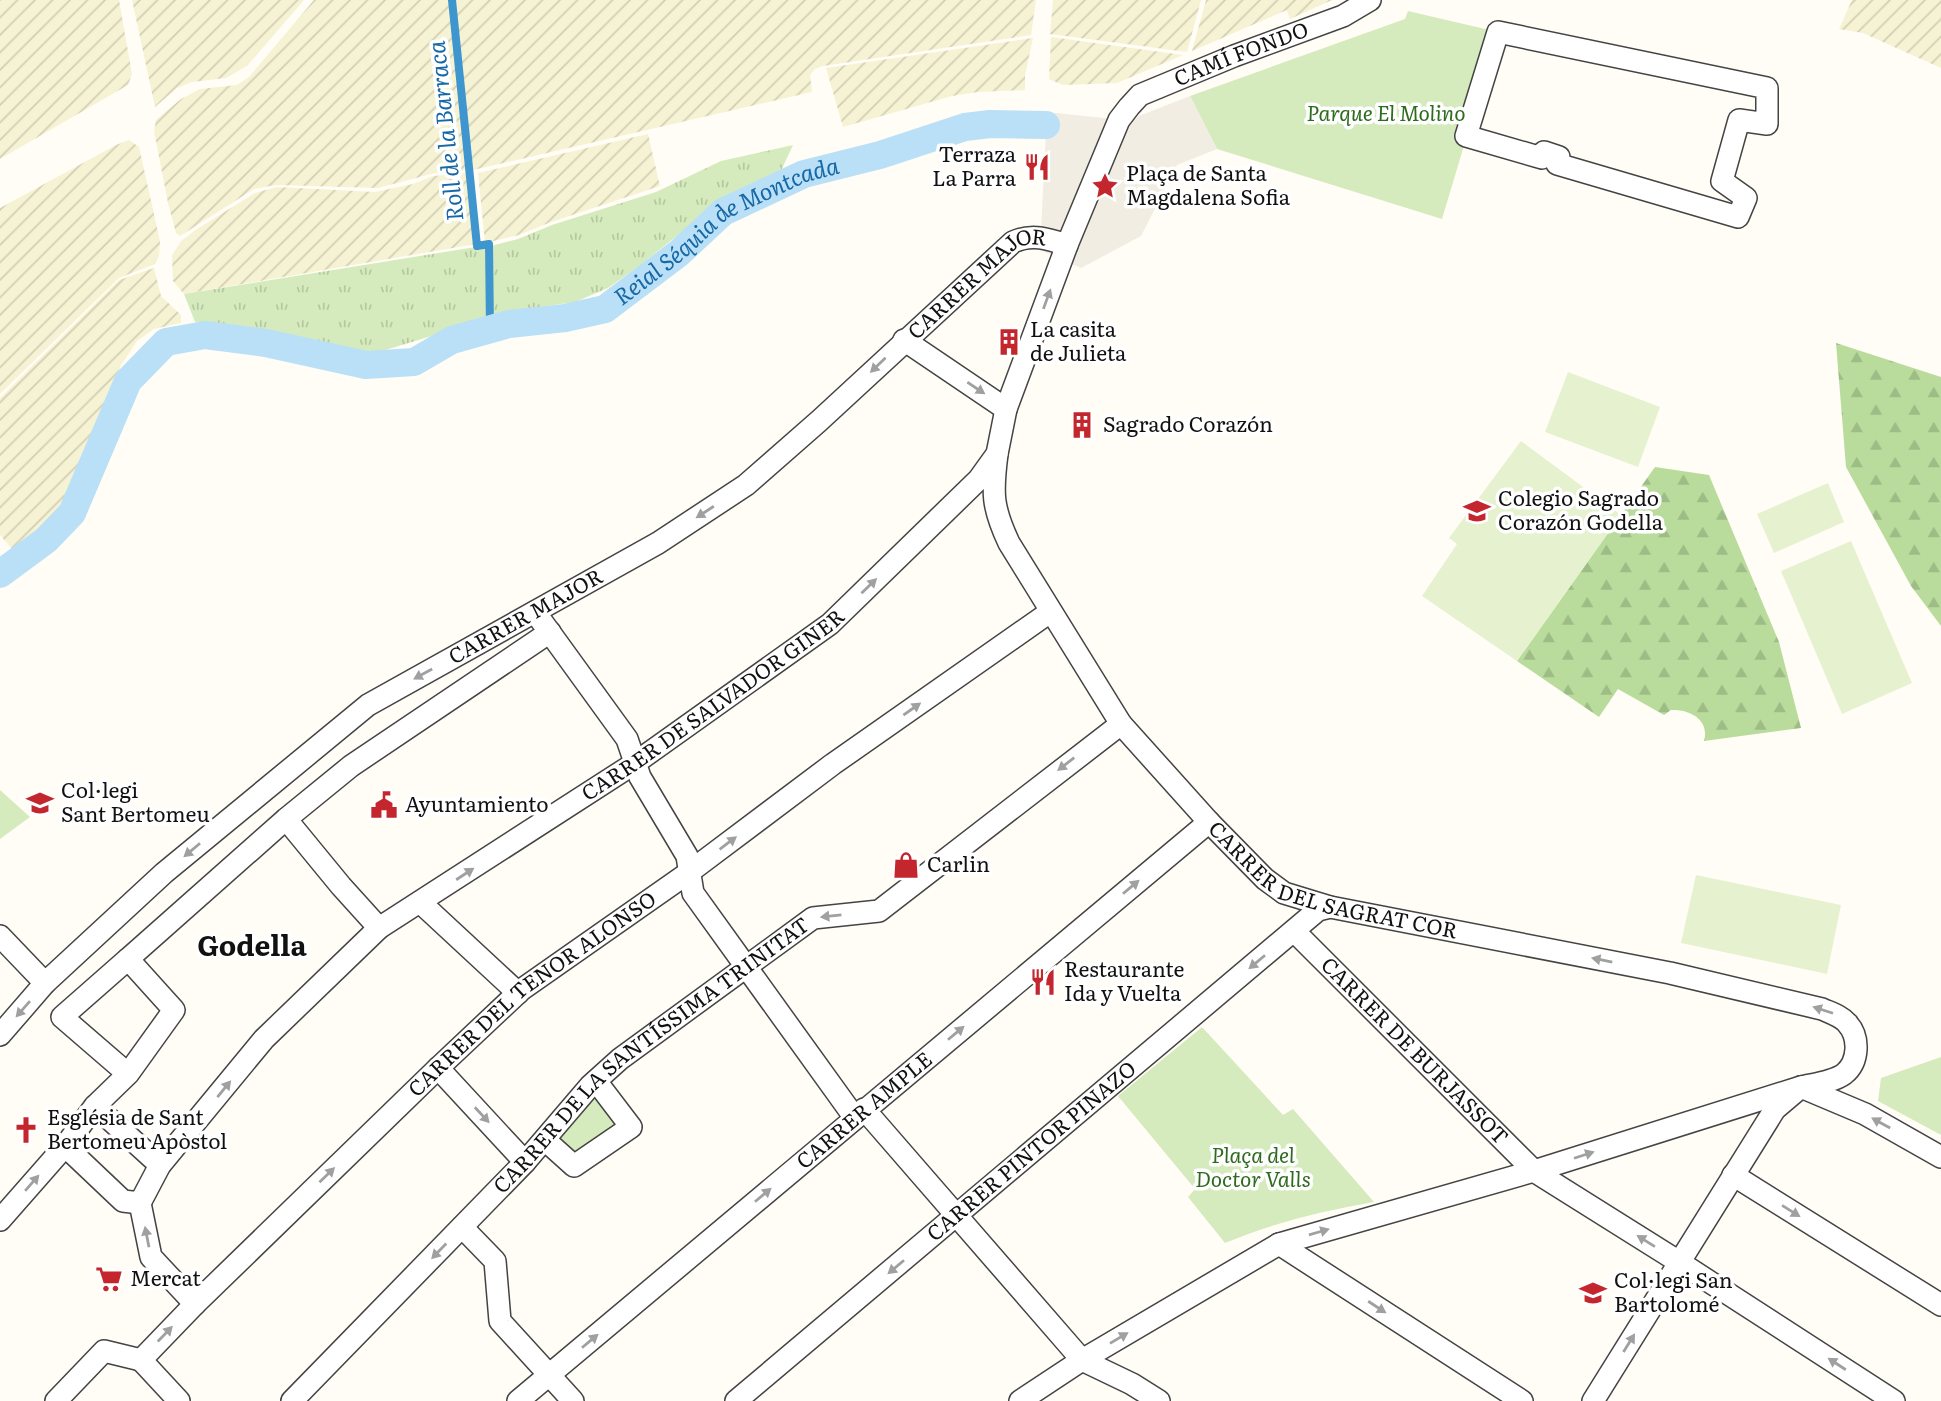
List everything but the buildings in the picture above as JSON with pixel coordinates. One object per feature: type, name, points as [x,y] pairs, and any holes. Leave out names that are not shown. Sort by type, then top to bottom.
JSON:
[{"type":"street","name":"CAMÍ FONDO","points":[[1068,245],[1119,120],[1140,95],[1234,56],[1343,16],[1370,0]]},
{"type":"street","points":[[1498,32],[1767,88],[1767,124],[1739,120],[1725,169],[1722,181],[1746,198],[1738,218],[1732,216],[1557,164],[1559,157],[1554,155],[1544,152],[1542,158],[1466,136],[1498,32]]},
{"type":"street","name":"CARRER MAJOR","points":[[0,1035],[45,983],[164,873],[368,705],[658,543],[746,485],[1013,242],[1022,237],[1033,237],[1047,238],[1068,245]]},
{"type":"street","name":"CARRER DE SALVADOR GINER","points":[[140,1203],[160,1165],[264,1040],[379,928],[635,763],[830,624],[957,502],[979,479],[997,454],[1006,409],[1068,245]]},
{"type":"street","points":[[904,340],[1006,409]]},
{"type":"street","name":"CARRER DEL SAGRAT COR","points":[[997,454],[993,497],[997,517],[1009,543],[1121,724],[1209,822],[1265,879],[1284,893],[1330,908],[1670,973],[1822,1009],[1837,1015],[1848,1023],[1854,1036],[1857,1050],[1853,1061],[1842,1076],[1801,1087]]},
{"type":"street","name":"CARRER DEL TENOR ALONSO","points":[[141,1360],[195,1304],[518,993],[688,873],[833,764],[1050,611]]},
{"type":"street","points":[[535,612],[627,739],[640,777],[687,856],[693,893],[745,966],[859,1114],[956,1217],[1082,1360],[1132,1384],[1159,1401]]},
{"type":"street","points":[[128,1074],[62,1017],[351,765],[550,632]]},
{"type":"street","name":"CARRER DE LA SANTÍSSIMA TRINITAT","points":[[292,1401],[620,1059],[813,918],[879,911],[1121,724]]},
{"type":"street","points":[[286,819],[379,928]]},
{"type":"street","name":"CARRER AMPLE","points":[[519,1401],[1209,822]]},
{"type":"street","points":[[421,903],[518,993]]},
{"type":"street","name":"CARRER PINTOR PINAZO","points":[[736,1401],[1318,910],[1330,908]]},
{"type":"street","name":"CARRER DE BURJASSOT","points":[[1294,931],[1534,1171],[1894,1401]]},
{"type":"street","points":[[0,936],[45,983]]},
{"type":"street","points":[[0,1220],[65,1146],[95,1107],[128,1074],[174,1010],[128,959]]},
{"type":"street","points":[[438,1068],[525,1161]]},
{"type":"street","points":[[545,1140],[574,1166],[631,1127],[596,1081]]},
{"type":"street","points":[[1593,1401],[1775,1109],[1801,1087]]},
{"type":"street","points":[[1020,1401],[1082,1360],[1279,1244],[1534,1171],[1801,1087],[1865,1114],[1941,1157]]},
{"type":"street","points":[[95,1107],[160,1165]]},
{"type":"street","points":[[65,1146],[123,1201],[140,1203],[151,1257],[195,1304]]},
{"type":"street","points":[[1733,1175],[1941,1305]]},
{"type":"street","points":[[461,1227],[495,1261],[500,1321],[573,1401]]},
{"type":"street","points":[[1279,1244],[1522,1401]]},
{"type":"street","points":[[57,1401],[104,1352],[141,1360],[179,1401]]},
{"type":"shaded area","points":[[0,0],[119,0],[132,74],[128,85],[0,159]]},
{"type":"shaded area","points":[[132,0],[304,0],[247,66],[226,78],[192,82],[177,88],[155,107]]},
{"type":"shaded area","points":[[314,0],[450,0],[468,170],[435,173],[378,188],[276,185],[254,189],[180,236],[176,233],[168,203],[154,131],[156,120],[181,99],[200,89],[237,85],[249,77]]},
{"type":"shaded area","points":[[454,0],[1036,0],[1031,35],[823,66],[810,75],[812,92],[473,170]]},
{"type":"shaded area","points":[[1053,0],[1201,0],[1187,52],[1050,34]]},
{"type":"shaded area","points":[[1206,0],[1332,0],[1290,19],[1287,10],[1192,51]]},
{"type":"shaded area","points":[[1852,0],[1941,0],[1941,68],[1863,33],[1839,29]]},
{"type":"shaded area","points":[[1051,37],[1183,55],[1117,83],[1063,85],[1049,79]]},
{"type":"shaded area","points":[[1033,38],[1025,75],[1025,90],[952,96],[843,127],[826,68]]},
{"type":"shaded area","name":"Plaça de Santa Magdalena Sofia","points":[[1190,96],[1217,149],[1177,165],[1141,236],[1081,268],[1040,250],[1047,112],[1132,121]]},
{"type":"shaded area","points":[[648,134],[660,186],[519,235],[485,243],[478,173]]},
{"type":"shaded area","points":[[129,140],[139,147],[160,241],[159,256],[155,264],[119,278],[0,394],[0,208]]},
{"type":"shaded area","points":[[468,173],[476,244],[184,294],[173,281],[172,255],[181,241],[255,193],[277,187],[375,192],[413,184],[433,176]]},
{"type":"shaded area","points":[[154,268],[161,296],[181,315],[181,323],[154,329],[137,341],[121,365],[70,497],[54,525],[23,550],[14,551],[0,535],[0,398],[119,280]]},
{"type":"green space","name":"Parque El Molino","points":[[1408,11],[1498,32],[1442,219],[1217,149],[1190,96],[1405,19]]},
{"type":"green space","points":[[793,145],[779,175],[716,205],[608,288],[575,302],[492,316],[491,246],[656,192],[721,161]]},
{"type":"green space","points":[[488,245],[488,319],[382,351],[357,354],[326,349],[289,336],[259,330],[195,322],[184,294]]},
{"type":"green space","points":[[1836,343],[1941,377],[1941,626],[1911,586],[1846,467]]},
{"type":"green space","points":[[1568,372],[1660,407],[1638,467],[1545,432]]},
{"type":"green space","points":[[1521,441],[1621,515],[1517,661],[1422,596],[1457,544],[1449,538]]},
{"type":"green space","points":[[1655,467],[1709,475],[1779,642],[1801,728],[1704,741],[1704,727],[1697,717],[1678,710],[1671,710],[1664,715],[1618,689],[1599,717],[1517,661]]},
{"type":"green space","points":[[1828,483],[1844,522],[1774,553],[1757,514]]},
{"type":"green space","points":[[1851,541],[1912,683],[1842,714],[1781,571]]},
{"type":"green space","points":[[0,790],[30,817],[0,839]]},
{"type":"green space","points":[[1696,875],[1841,905],[1827,974],[1681,943]]},
{"type":"green space","name":"Plaça del Doctor Valls","points":[[1202,1027],[1283,1115],[1293,1109],[1374,1202],[1298,1218],[1225,1243],[1188,1197],[1195,1189],[1118,1096]]},
{"type":"green space","points":[[1941,1057],[1941,1135],[1878,1101],[1881,1078]]},
{"type":"green space","points":[[602,1081],[630,1122],[571,1160],[552,1138]]},
{"type":"waterway","name":"Roll de la Barraca","points":[[452,0],[477,246],[489,244],[490,329]]},
{"type":"waterway","name":"Reial Séquia de Montcada","points":[[0,574],[46,540],[72,513],[128,381],[166,342],[205,335],[266,343],[366,365],[414,362],[452,340],[509,324],[565,318],[605,309],[679,253],[723,212],[804,174],[880,155],[965,127],[990,124],[1046,125]]},
{"type":"place","name":"Terraza La Parra","points":[[1037,167]]},
{"type":"place","name":"Plaça de Santa Magdalena Sofia","points":[[1105,186]]},
{"type":"place","name":"La casita de Julieta","points":[[1009,342]]},
{"type":"place","name":"Sagrado Corazón","points":[[1082,425]]},
{"type":"place","name":"Colegio Sagrado Corazón Godella","points":[[1477,511]]},
{"type":"place","name":"Col·legi Sant Bertomeu","points":[[40,803]]},
{"type":"place","name":"Ayuntamiento","points":[[384,805]]},
{"type":"place","name":"Carlin","points":[[906,865]]},
{"type":"place","name":"Restaurante Ida y Vuelta","points":[[1043,982]]},
{"type":"place","name":"Església de Sant Bertomeu Apòstol","points":[[26,1130]]},
{"type":"place","name":"Mercat","points":[[109,1279]]},
{"type":"place","name":"Col·legi San Bartolomé","points":[[1593,1293]]},
{"type":"district","name":"Godella","points":[[252,946]]}]
